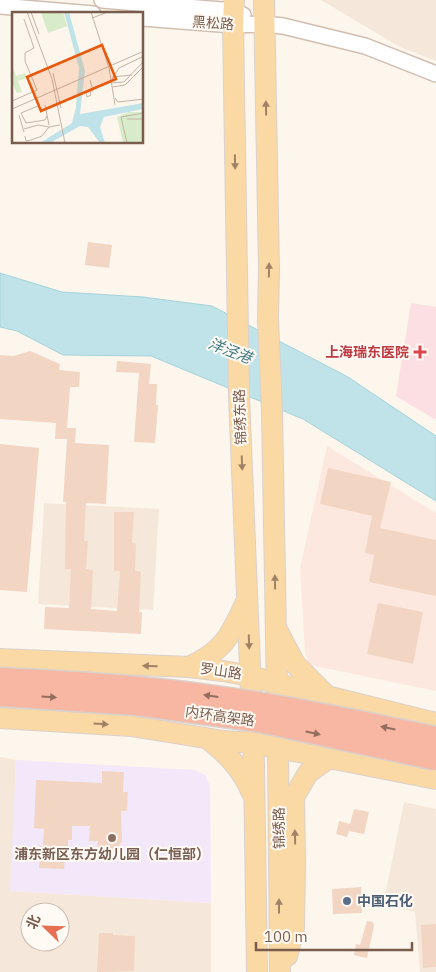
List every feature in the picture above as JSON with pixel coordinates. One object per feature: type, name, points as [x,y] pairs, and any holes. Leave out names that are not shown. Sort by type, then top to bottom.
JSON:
[{"type":"highway","name":"内环高架路","points":[[0,679],[103,684],[207,695],[312,712],[436,738]]},
{"type":"highway","name":"内环高架路","points":[[0,695],[136,704],[260,721],[436,759]]},
{"type":"main road","points":[[264,0],[274,25],[268,319],[272,412],[277,683]]},
{"type":"main road","name":"锦绣东路","points":[[234,12],[239,396],[253,743]]},
{"type":"main road","points":[[189,667],[203,660],[225,643],[247,600]]},
{"type":"main road","points":[[275,626],[295,664],[328,697]]},
{"type":"main road","name":"罗山路","points":[[0,659],[189,667],[251,676],[436,724]]},
{"type":"main road","name":"锦绣路","points":[[277,683],[281,972]]},
{"type":"main road","points":[[0,718],[131,726],[206,738],[253,743],[436,779]]},
{"type":"main road","points":[[206,738],[236,764],[255,800]]},
{"type":"main road","name":"锦绣路","points":[[253,743],[257,972]]},
{"type":"main road","points":[[281,972],[294,928],[294,797],[308,773],[329,758]]},
{"type":"street","points":[[102,0],[234,12],[274,25],[365,46],[436,74]]},
{"type":"street","points":[[0,6],[70,12]]},
{"type":"street","name":"黑松路","points":[[144,18],[234,12]]},
{"type":"shaded area","points":[[321,0],[436,0],[436,61],[400,47]]},
{"type":"shaded area","name":"上海瑞东医院","points":[[411,303],[436,307],[436,420],[396,396]]},
{"type":"shaded area","points":[[327,446],[436,513],[436,691],[310,665],[305,653],[300,568]]},
{"type":"shaded area","points":[[44,503],[159,509],[153,610],[38,604]]},
{"type":"shaded area","points":[[0,757],[16,760],[11,891],[211,903],[211,972],[0,972]]},
{"type":"shaded area","name":"浦东新区东方幼儿园（仁恒部）","points":[[16,760],[195,770],[205,775],[210,786],[211,903],[10,891]]},
{"type":"shaded area","points":[[404,802],[436,809],[436,972],[420,972],[415,912],[383,905]]},
{"type":"water","name":"洋泾港","points":[[0,273],[62,292],[143,297],[212,306],[348,377],[436,436],[436,501],[303,419],[151,356],[63,355],[17,331],[0,327]]},
{"type":"building","points":[[88,242],[112,245],[109,268],[85,265]]},
{"type":"building","points":[[30,351],[60,364],[59,370],[80,372],[79,387],[70,387],[67,428],[76,428],[75,443],[109,445],[106,504],[86,503],[84,541],[88,541],[86,569],[93,570],[91,609],[117,611],[120,571],[114,571],[114,512],[134,512],[132,543],[136,544],[135,571],[141,572],[139,612],[142,612],[141,634],[44,629],[45,607],[69,608],[71,569],[65,569],[66,502],[63,502],[67,439],[55,439],[56,423],[0,419],[0,355],[14,356]]},
{"type":"building","points":[[117,361],[151,364],[149,384],[157,384],[156,405],[158,405],[155,443],[134,442],[139,373],[116,372]]},
{"type":"building","points":[[0,444],[39,448],[27,592],[0,590]]},
{"type":"building","points":[[328,468],[391,482],[380,528],[436,540],[436,596],[369,582],[374,555],[365,553],[372,516],[320,504]]},
{"type":"building","points":[[378,603],[423,612],[413,664],[367,654]]},
{"type":"building","points":[[102,771],[124,772],[123,792],[128,792],[127,811],[121,811],[122,841],[118,848],[97,852],[98,841],[89,841],[90,826],[72,826],[72,840],[68,840],[68,858],[65,858],[64,869],[39,868],[40,846],[43,846],[44,829],[34,828],[36,780],[102,783]]},
{"type":"building","points":[[354,809],[369,812],[364,834],[349,831],[347,837],[336,834],[339,821],[350,824]]},
{"type":"building","name":"中国石化","points":[[361,887],[362,913],[333,914],[332,889]]},
{"type":"building","points":[[367,921],[373,922],[374,926],[367,958],[354,955],[356,944],[360,945]]},
{"type":"building","points":[[436,924],[436,967],[423,968],[421,925]]},
{"type":"building","points":[[99,933],[135,936],[134,971],[97,972]]},
{"type":"place","name":"上海瑞东医院","points":[[420,352]]},
{"type":"place","name":"浦东新区东方幼儿园（仁恒部）","points":[[112,838]]},
{"type":"place","name":"中国石化","points":[[347,901]]}]
